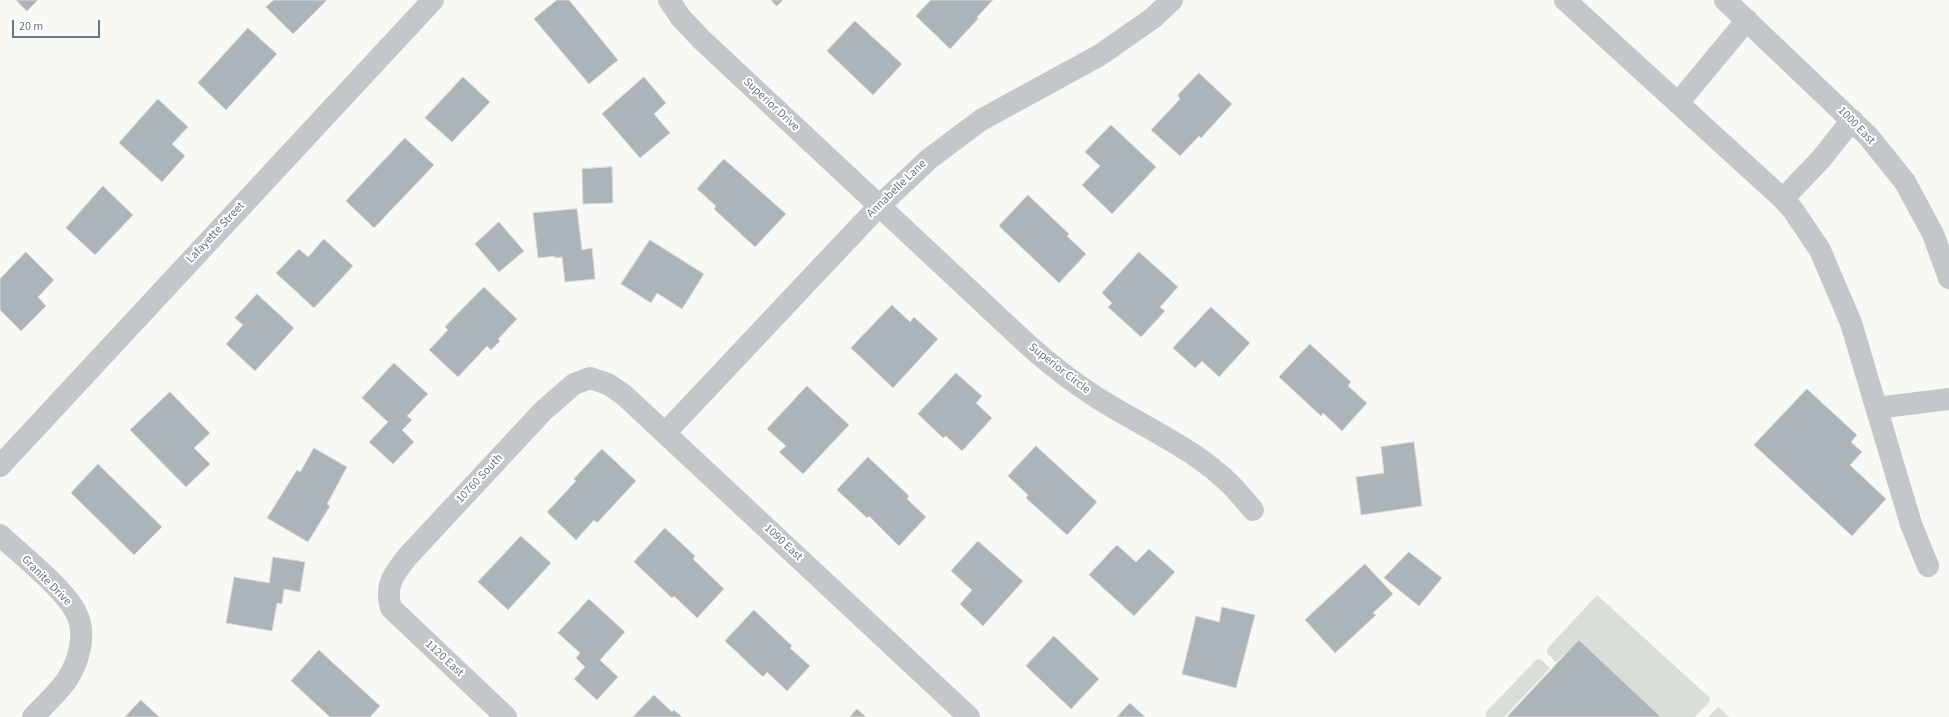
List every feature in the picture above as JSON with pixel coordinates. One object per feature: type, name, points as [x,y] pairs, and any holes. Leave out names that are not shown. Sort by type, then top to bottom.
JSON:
[{"type":"street","name":"Lafayette Street","points":[[0,466],[433,0]]},
{"type":"street","name":"Superior Drive","points":[[669,0],[681,18],[702,40],[879,206]]},
{"type":"street","name":"Annabelle Lane","points":[[666,432],[879,206],[929,159],[981,120],[1100,55],[1153,18],[1172,0]]},
{"type":"street","points":[[1566,0],[1783,199],[1793,210],[1820,250],[1851,323],[1911,524],[1928,566]]},
{"type":"street","name":"1000 East","points":[[1726,0],[1868,136],[1905,182],[1933,234],[1949,278]]},
{"type":"street","points":[[1678,103],[1747,20]]},
{"type":"street","points":[[1783,199],[1821,159],[1852,120]]},
{"type":"street","name":"Superior Circle","points":[[879,206],[1059,372],[1095,397],[1170,440],[1202,462],[1231,485],[1253,510]]},
{"type":"street","name":"1090 East","points":[[590,378],[608,384],[624,395],[666,432],[969,717]]},
{"type":"street","name":"10760 South","points":[[388,596],[390,583],[408,556],[557,397],[574,384],[590,378]]},
{"type":"street","points":[[1877,408],[1949,399]]},
{"type":"street","name":"Granite Drive","points":[[0,535],[71,604],[79,618],[81,633],[80,650],[75,666],[66,682],[33,717]]},
{"type":"street","name":"1120 East","points":[[388,596],[391,608],[506,717]]},
{"type":"shaded area","points":[[1597,595],[1710,698],[1709,702],[1695,717],[1660,717],[1579,641],[1556,662],[1547,653],[1547,649]]},
{"type":"shaded area","points":[[1537,659],[1541,660],[1550,668],[1504,717],[1486,717],[1486,712]]},
{"type":"shaded area","points":[[1718,707],[1729,717],[1708,717]]},
{"type":"building","points":[[16,0],[38,0],[27,11]]},
{"type":"building","points":[[274,0],[327,0],[293,34],[266,7]]},
{"type":"building","points":[[557,0],[569,0],[618,60],[589,84],[534,19]]},
{"type":"building","points":[[771,0],[783,0],[777,6]]},
{"type":"building","points":[[931,0],[993,0],[977,17],[978,19],[950,49],[916,16]]},
{"type":"building","points":[[855,21],[902,64],[873,95],[827,51]]},
{"type":"building","points":[[248,28],[277,54],[226,110],[198,83]]},
{"type":"building","points":[[1199,73],[1232,104],[1201,138],[1199,136],[1180,156],[1151,130],[1180,99],[1178,95]]},
{"type":"building","points":[[463,77],[490,102],[452,142],[425,118]]},
{"type":"building","points":[[644,77],[666,103],[654,114],[670,133],[640,158],[602,114]]},
{"type":"building","points":[[158,99],[188,127],[172,144],[185,156],[162,182],[119,143]]},
{"type":"building","points":[[1111,125],[1156,167],[1112,214],[1082,185],[1100,166],[1085,152]]},
{"type":"building","points":[[405,138],[434,165],[374,228],[346,201]]},
{"type":"building","points":[[724,159],[786,214],[755,247],[714,209],[716,206],[697,189]]},
{"type":"building","points":[[612,167],[613,203],[583,204],[582,169]]},
{"type":"building","points":[[103,186],[133,215],[95,255],[66,228]]},
{"type":"building","points":[[1028,195],[1069,234],[1067,236],[1086,254],[1059,283],[999,226]]},
{"type":"building","points":[[577,209],[582,250],[592,248],[595,279],[565,282],[562,257],[555,258],[555,256],[538,258],[533,213]]},
{"type":"building","points":[[499,222],[524,251],[499,272],[475,244]]},
{"type":"building","points":[[324,239],[353,266],[314,308],[276,273],[299,249],[308,257]]},
{"type":"building","points":[[650,240],[704,274],[682,309],[657,293],[651,303],[621,284]]},
{"type":"building","points":[[26,252],[54,280],[38,297],[46,306],[21,331],[0,310],[0,279]]},
{"type":"building","points":[[1139,252],[1178,287],[1160,307],[1165,311],[1141,337],[1108,307],[1112,303],[1102,293]]},
{"type":"building","points":[[484,287],[517,319],[498,339],[500,341],[491,350],[487,346],[458,377],[429,350],[448,330],[445,327]]},
{"type":"building","points":[[257,294],[294,328],[255,371],[226,344],[243,325],[235,318]]},
{"type":"building","points":[[892,305],[910,322],[914,317],[938,339],[893,388],[851,348]]},
{"type":"building","points":[[1211,307],[1250,343],[1219,377],[1202,361],[1195,368],[1173,348]]},
{"type":"building","points":[[1310,344],[1351,382],[1348,386],[1367,403],[1342,431],[1323,413],[1321,416],[1279,377]]},
{"type":"building","points":[[394,363],[428,394],[407,416],[412,420],[402,430],[414,442],[393,464],[369,442],[388,422],[362,398]]},
{"type":"building","points":[[956,373],[982,396],[976,403],[992,418],[962,451],[946,436],[943,438],[918,414]]},
{"type":"building","points":[[807,386],[849,425],[803,474],[779,452],[786,446],[767,429]]},
{"type":"building","points":[[1807,389],[1857,435],[1851,442],[1862,452],[1850,465],[1886,499],[1852,536],[1754,445]]},
{"type":"building","points":[[170,392],[210,433],[194,448],[210,464],[186,487],[130,430]]},
{"type":"building","points":[[1414,442],[1422,506],[1361,515],[1356,477],[1384,473],[1381,447]]},
{"type":"building","points":[[1036,446],[1097,502],[1067,535],[1026,498],[1028,495],[1008,476]]},
{"type":"building","points":[[314,448],[347,467],[327,504],[330,506],[308,542],[267,518],[297,470],[300,472]]},
{"type":"building","points":[[602,449],[636,481],[597,523],[594,520],[576,540],[547,512],[576,481],[574,479]]},
{"type":"building","points":[[868,457],[909,496],[907,499],[926,517],[899,546],[869,516],[867,518],[837,490]]},
{"type":"building","points":[[98,464],[162,527],[134,555],[71,493]]},
{"type":"building","points":[[665,528],[695,556],[693,559],[724,589],[697,618],[674,596],[672,598],[634,562]]},
{"type":"building","points":[[521,536],[551,563],[508,610],[478,582]]},
{"type":"building","points":[[978,541],[1023,581],[983,626],[960,604],[972,590],[951,571]]},
{"type":"building","points":[[1117,545],[1136,562],[1149,549],[1175,572],[1134,616],[1089,575]]},
{"type":"building","points":[[1409,552],[1442,578],[1419,606],[1384,578]]},
{"type":"building","points":[[273,557],[305,562],[300,592],[284,589],[282,604],[277,603],[272,631],[226,623],[234,577],[269,583]]},
{"type":"building","points":[[1365,564],[1393,594],[1373,613],[1376,615],[1335,653],[1305,620]]},
{"type":"building","points":[[589,599],[625,632],[600,660],[618,677],[597,700],[574,679],[585,667],[576,658],[580,653],[558,633]]},
{"type":"building","points":[[1222,607],[1255,615],[1236,688],[1182,674],[1196,616],[1219,622]]},
{"type":"building","points":[[754,610],[792,646],[790,648],[810,666],[787,691],[767,672],[763,677],[725,641]]},
{"type":"building","points":[[1054,636],[1099,679],[1071,709],[1026,666]]},
{"type":"building","points":[[1579,640],[1661,717],[1507,717]]},
{"type":"building","points":[[319,650],[380,706],[370,717],[330,717],[291,681]]},
{"type":"building","points":[[654,695],[672,712],[674,710],[682,717],[633,717]]},
{"type":"building","points":[[141,700],[159,717],[125,717]]},
{"type":"building","points":[[1130,703],[1145,717],[1117,717]]},
{"type":"building","points":[[857,709],[866,717],[850,717]]}]
